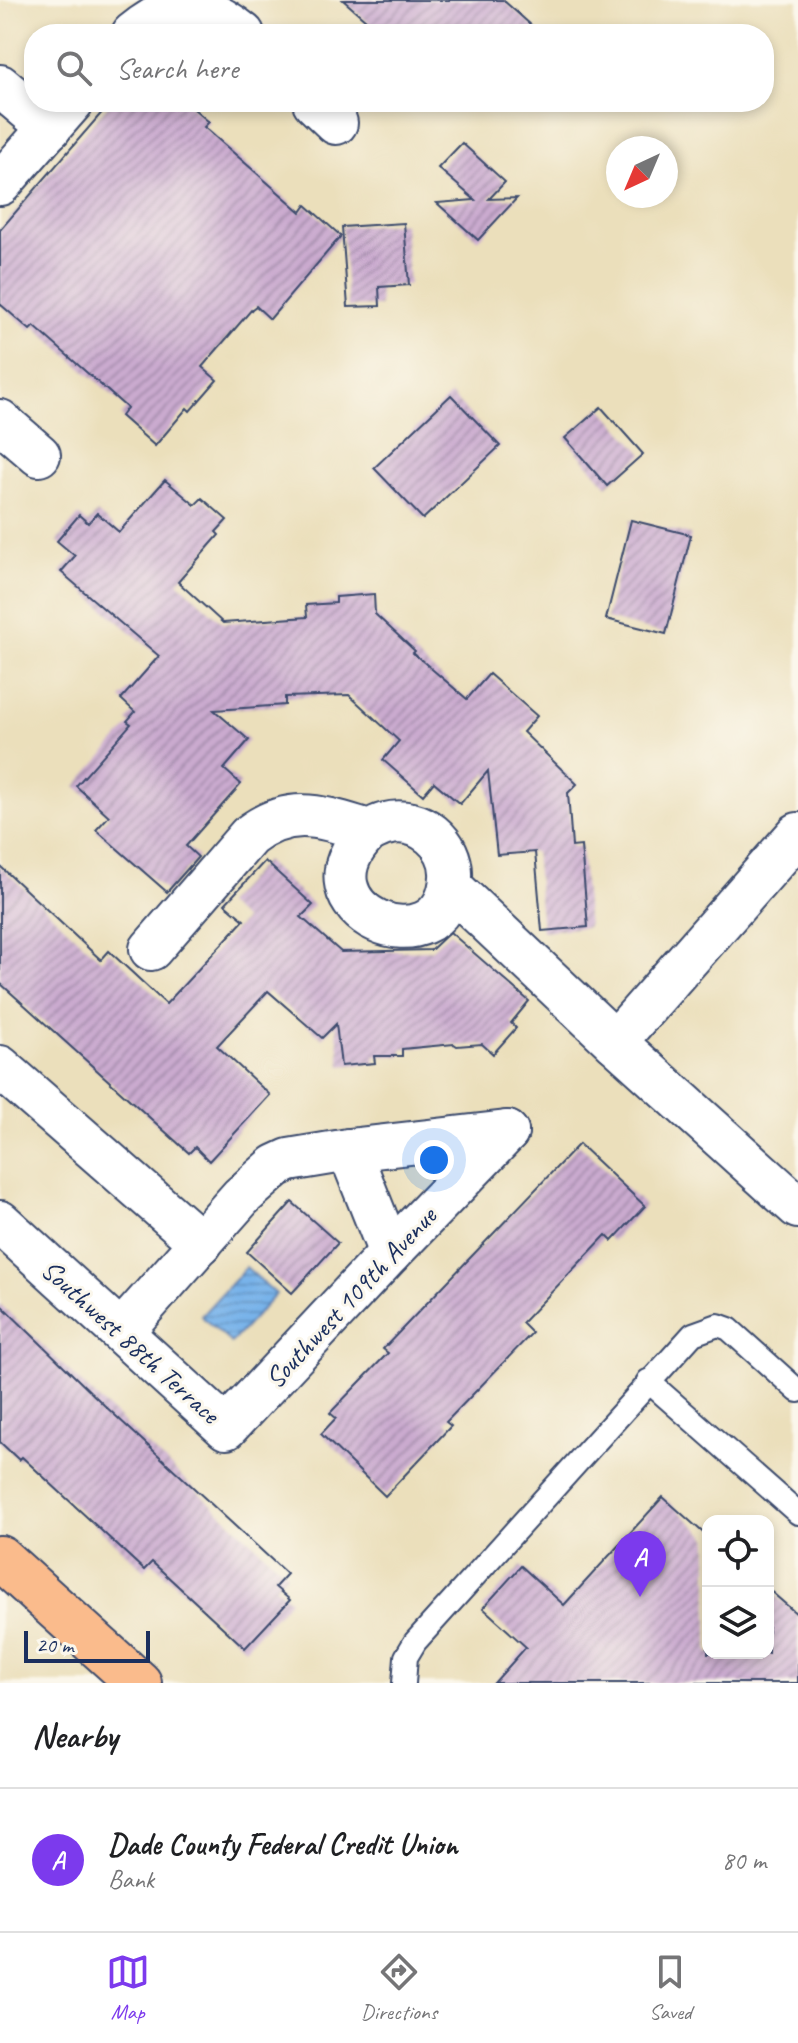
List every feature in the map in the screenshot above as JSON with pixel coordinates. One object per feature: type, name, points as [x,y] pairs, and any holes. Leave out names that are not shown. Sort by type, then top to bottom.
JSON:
[{"type":"main road","points":[[0,1558],[139,1683]]},
{"type":"street","points":[[144,24],[169,6],[182,4],[197,5],[231,24]]},
{"type":"street","points":[[0,86],[24,97]]},
{"type":"street","points":[[6,165],[61,115]]},
{"type":"street","points":[[0,421],[39,455]]},
{"type":"street","points":[[151,949],[249,836],[265,824],[302,815],[322,817],[369,831]]},
{"type":"street","points":[[404,822],[422,827],[437,838],[447,853],[452,871],[451,887],[440,909],[421,924],[404,928],[388,927],[373,921],[355,903],[346,879],[348,860],[356,844],[369,831],[386,824],[404,822]]},
{"type":"street","points":[[615,1042],[798,834]]},
{"type":"street","points":[[451,887],[615,1042],[798,1207]]},
{"type":"street","points":[[0,1067],[201,1243]]},
{"type":"street","name":"Southwest 109th Avenue","points":[[226,1428],[507,1132],[349,1150]]},
{"type":"street","points":[[122,1331],[241,1197],[276,1166],[289,1160],[349,1150],[390,1253]]},
{"type":"street","name":"Southwest 88th Terrace","points":[[0,1222],[226,1428]]},
{"type":"lane","points":[[404,1683],[406,1657],[415,1642],[693,1334],[718,1325],[729,1329],[798,1391]]},
{"type":"lane","points":[[648,1381],[798,1513]]},
{"type":"water","points":[[246,1267],[276,1294],[231,1343],[201,1316]]},
{"type":"building","points":[[343,0],[503,0],[530,24],[371,24]]},
{"type":"building","points":[[102,112],[198,112],[209,122],[204,127],[301,212],[306,205],[341,236],[270,319],[256,306],[252,309],[202,367],[217,380],[190,411],[187,408],[155,446],[121,416],[127,408],[34,326],[30,330],[0,304],[0,230]]},
{"type":"building","points":[[462,143],[505,182],[489,199],[517,198],[478,240],[437,203],[475,200],[438,168]]},
{"type":"building","points":[[404,223],[409,285],[379,287],[380,306],[348,307],[342,227]]},
{"type":"building","points":[[451,395],[500,446],[423,519],[374,468]]},
{"type":"building","points":[[601,407],[643,454],[607,486],[565,438]]},
{"type":"building","points":[[165,480],[195,505],[202,498],[227,520],[216,532],[219,535],[178,582],[223,623],[307,617],[306,605],[336,603],[336,597],[374,594],[375,614],[415,651],[413,653],[467,699],[489,674],[537,716],[523,732],[577,784],[568,793],[572,847],[581,846],[588,927],[542,931],[535,852],[497,855],[488,771],[460,804],[434,782],[423,795],[383,760],[399,741],[349,695],[285,697],[285,705],[214,710],[249,740],[224,769],[241,784],[186,846],[198,857],[167,892],[96,830],[109,816],[76,786],[131,724],[127,721],[135,712],[121,699],[159,656],[61,572],[75,556],[57,541],[79,515],[88,523],[97,513],[119,532]]},
{"type":"building","points":[[631,520],[691,535],[666,634],[606,619]]},
{"type":"building","points":[[265,861],[313,905],[301,917],[341,952],[431,950],[450,932],[529,1001],[511,1023],[516,1028],[493,1054],[482,1044],[454,1044],[402,1049],[402,1056],[374,1056],[375,1063],[341,1066],[336,1024],[322,1038],[268,991],[217,1046],[270,1095],[209,1161],[195,1147],[189,1153],[0,983],[0,866],[101,960],[109,951],[166,1004],[244,920],[225,904]]},
{"type":"building","points":[[579,1144],[645,1206],[612,1241],[606,1235],[522,1323],[532,1333],[446,1422],[451,1426],[385,1496],[321,1434],[336,1418],[330,1413],[388,1353],[383,1349]]},
{"type":"building","points":[[292,1202],[338,1243],[292,1293],[247,1252]]},
{"type":"building","points":[[0,1304],[287,1574],[275,1587],[290,1600],[245,1648],[152,1562],[144,1570],[22,1457],[19,1460],[0,1442]]},
{"type":"building","points":[[663,1497],[702,1532],[702,1659],[774,1659],[774,1594],[798,1615],[798,1683],[494,1683],[526,1647],[483,1608],[521,1566],[564,1605]]},
{"type":"place","name":"Dade County Federal Credit Union","points":[[640,1597]]}]
